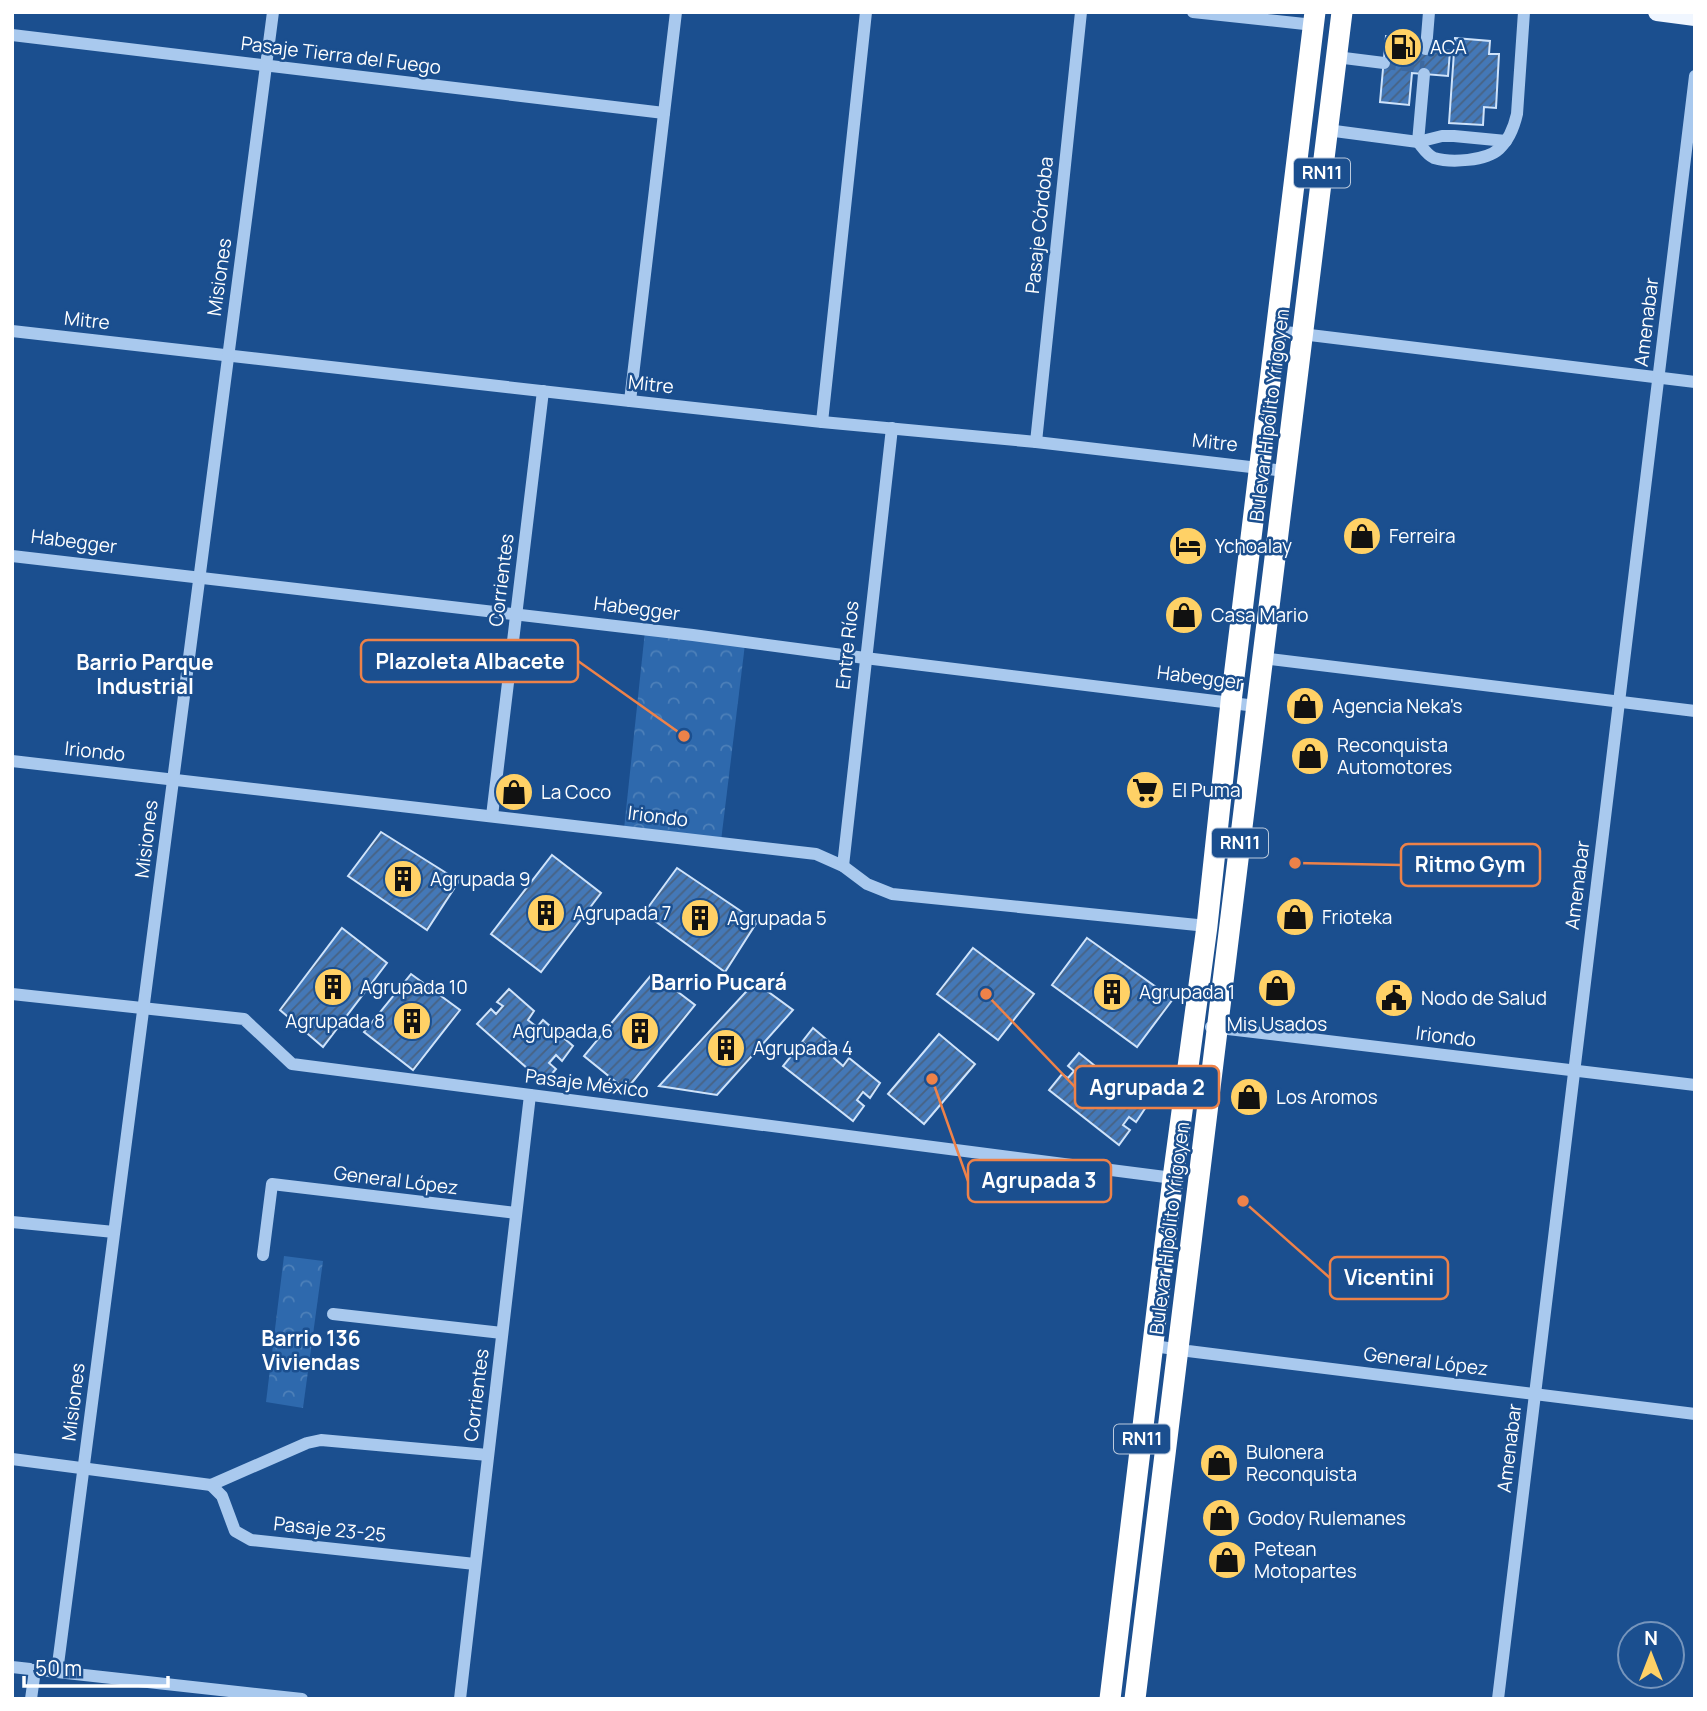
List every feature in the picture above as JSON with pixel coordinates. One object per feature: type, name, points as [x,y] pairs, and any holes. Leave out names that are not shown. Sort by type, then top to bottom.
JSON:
[{"type":"highway","name":"Bulevar Hipólito Yrigoyen","points":[[1135,1699],[1342,12]]},
{"type":"highway","name":"Bulevar Hipólito Yrigoyen","points":[[1110,1699],[1315,19]]},
{"type":"main road","points":[[1657,12],[1695,17]]},
{"type":"main road","name":"Habegger","points":[[1237,654],[1262,658]]},
{"type":"street","name":"Misiones","points":[[57,1672],[273,12]]},
{"type":"street","points":[[630,401],[676,12]]},
{"type":"street","points":[[822,422],[866,12]]},
{"type":"street","name":"Pasaje Córdoba","points":[[1036,442],[1081,12]]},
{"type":"street","points":[[1194,12],[1315,19]]},
{"type":"street","points":[[1426,49],[1429,12]]},
{"type":"street","points":[[1424,74],[1418,142],[1427,153],[1434,158],[1471,160],[1489,156],[1499,150],[1514,127],[1517,114],[1524,12]]},
{"type":"street","name":"Pasaje Tierra del Fuego","points":[[12,35],[664,113]]},
{"type":"street","points":[[1336,57],[1384,63]]},
{"type":"street","name":"Amenabar","points":[[1498,1699],[1695,76]]},
{"type":"street","points":[[1327,130],[1418,142],[1442,136],[1506,141]]},
{"type":"street","name":"Mitre","points":[[12,331],[1285,471]]},
{"type":"street","points":[[1276,331],[1695,382]]},
{"type":"street","name":"Corrientes","points":[[492,816],[543,391]]},
{"type":"street","name":"Entre Ríos","points":[[842,866],[891,428]]},
{"type":"street","name":"Habegger","points":[[12,556],[516,614],[1256,705]]},
{"type":"street","name":"Habegger","points":[[1262,658],[1695,711]]},
{"type":"street","name":"Iriondo","points":[[12,761],[817,853],[842,866],[867,884],[892,894],[1206,926]]},
{"type":"street","name":"Pasaje México","points":[[12,994],[244,1019],[292,1064],[1174,1178]]},
{"type":"street","name":"Iriondo","points":[[1193,1025],[1695,1085]]},
{"type":"street","name":"Corrientes","points":[[460,1699],[530,1095]]},
{"type":"street","name":"General López","points":[[264,1255],[272,1184],[516,1213]]},
{"type":"street","points":[[12,1222],[114,1233]]},
{"type":"street","points":[[333,1314],[502,1333]]},
{"type":"street","name":"General López","points":[[1154,1346],[1695,1413]]},
{"type":"street","points":[[12,1459],[211,1485],[307,1443],[321,1440],[488,1455]]},
{"type":"street","name":"Pasaje 23-25","points":[[211,1485],[222,1496],[235,1531],[251,1540],[475,1564]]},
{"type":"street","points":[[12,1667],[302,1699]]},
{"type":"street","points":[[31,1699],[35,1670]]},
{"type":"green space","points":[[645,631],[745,644],[721,841],[624,829]]},
{"type":"green space","points":[[284,1256],[323,1261],[303,1408],[266,1402]]},
{"type":"building","points":[[1386,36],[1417,39],[1416,48],[1450,51],[1448,76],[1412,73],[1409,105],[1380,102]]},
{"type":"building","points":[[1455,38],[1490,41],[1489,54],[1499,54],[1496,108],[1484,107],[1483,125],[1449,123]]},
{"type":"building","name":"Agrupada 9","points":[[381,832],[459,881],[427,930],[348,876]]},
{"type":"building","name":"Agrupada 7","points":[[552,855],[601,893],[541,972],[491,934]]},
{"type":"building","name":"Agrupada 5","points":[[677,868],[757,922],[725,972],[644,913]]},
{"type":"building","name":"Agrupada 10","points":[[342,928],[387,963],[323,1047],[280,1010]]},
{"type":"building","name":"Agrupada 1","points":[[1087,938],[1173,999],[1137,1047],[1052,985]]},
{"type":"building","points":[[973,948],[1034,994],[998,1040],[937,994]]},
{"type":"building","name":"Agrupada 6","points":[[653,973],[695,1005],[626,1090],[584,1056]]},
{"type":"building","name":"Agrupada 8","points":[[411,974],[460,1010],[413,1070],[364,1032]]},
{"type":"building","name":"Agrupada 4","points":[[755,982],[793,1010],[717,1095],[659,1086]]},
{"type":"building","points":[[509,989],[534,1011],[528,1020],[537,1027],[543,1020],[573,1046],[562,1061],[556,1055],[549,1063],[556,1069],[544,1083],[477,1024],[491,1009],[496,1014],[503,1006],[497,1002]]},
{"type":"building","points":[[813,1028],[839,1050],[834,1058],[843,1066],[849,1058],[880,1083],[870,1098],[863,1092],[857,1100],[864,1106],[853,1121],[783,1066],[796,1050],[802,1054],[808,1046],[802,1042]]},
{"type":"building","points":[[939,1034],[975,1064],[924,1124],[888,1094]]},
{"type":"building","points":[[1079,1053],[1105,1074],[1100,1083],[1109,1090],[1115,1082],[1146,1107],[1136,1122],[1129,1117],[1123,1125],[1130,1130],[1119,1145],[1049,1090],[1062,1074],[1068,1078],[1074,1071],[1068,1066]]},
{"type":"tunnel","points":[[1384,63],[1424,67]]},
{"type":"place","name":"ACA","points":[[1403,47]]},
{"type":"place","name":"Ferreira","points":[[1362,536]]},
{"type":"place","name":"Ychoalay","points":[[1188,546]]},
{"type":"place","name":"Casa Mario","points":[[1184,615]]},
{"type":"place","name":"Agencia Neka's","points":[[1305,706]]},
{"type":"place","name":"Plazoleta Albacete","points":[[684,736]]},
{"type":"place","name":"Reconquista Automotores","points":[[1310,756]]},
{"type":"place","name":"El Puma","points":[[1145,790]]},
{"type":"place","name":"La Coco","points":[[514,792]]},
{"type":"place","name":"Ritmo Gym","points":[[1295,863]]},
{"type":"place","name":"Agrupada 9","points":[[403,879]]},
{"type":"place","name":"Agrupada 7","points":[[546,913]]},
{"type":"place","name":"Frioteka","points":[[1295,917]]},
{"type":"place","name":"Agrupada 5","points":[[700,918]]},
{"type":"place","name":"Agrupada 10","points":[[333,987]]},
{"type":"place","name":"Mis Usados","points":[[1277,988]]},
{"type":"place","name":"Agrupada 1","points":[[1112,992]]},
{"type":"place","name":"Agrupada 2","points":[[986,994]]},
{"type":"place","name":"Nodo de Salud","points":[[1394,998]]},
{"type":"place","name":"Agrupada 8","points":[[412,1021]]},
{"type":"place","name":"Agrupada 6","points":[[640,1031]]},
{"type":"place","name":"Agrupada 4","points":[[726,1048]]},
{"type":"place","name":"Agrupada 3","points":[[932,1079]]},
{"type":"place","name":"Los Aromos","points":[[1249,1097]]},
{"type":"place","name":"Vicentini","points":[[1243,1201]]},
{"type":"place","name":"Bulonera Reconquista","points":[[1219,1463]]},
{"type":"place","name":"Godoy Rulemanes","points":[[1221,1518]]},
{"type":"place","name":"Petean Motopartes","points":[[1227,1560]]},
{"type":"district","name":"Barrio Parque Industrial","points":[[145,675]]},
{"type":"district","name":"Barrio Pucará","points":[[719,983]]},
{"type":"district","name":"Barrio 136 Viviendas","points":[[311,1351]]}]
